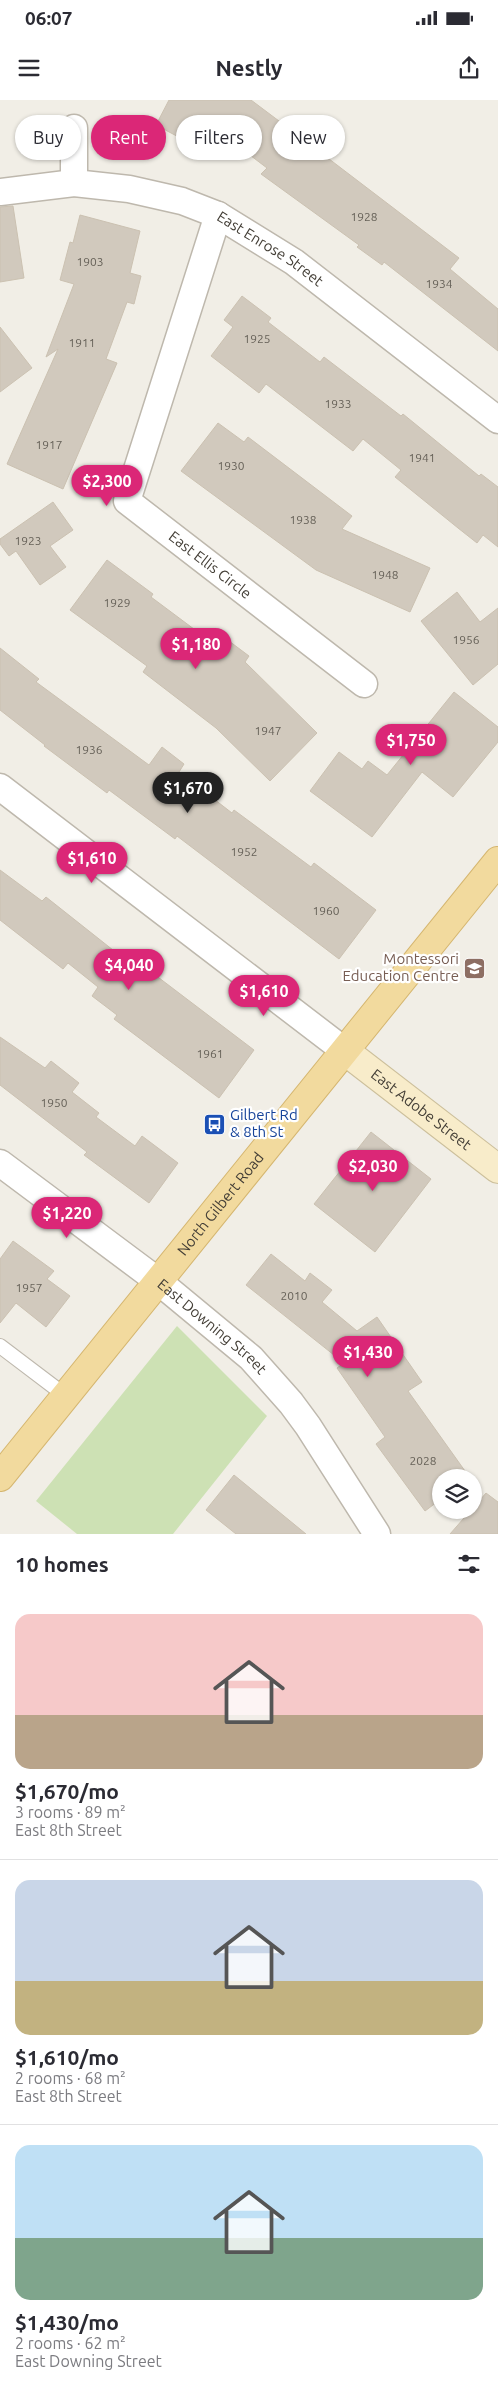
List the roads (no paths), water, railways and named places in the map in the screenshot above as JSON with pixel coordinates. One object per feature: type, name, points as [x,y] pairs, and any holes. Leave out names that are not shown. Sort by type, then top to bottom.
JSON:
[{"type":"main road","name":"North Gilbert Road","points":[[0,1478],[498,862]]},
{"type":"street","points":[[74,160],[74,183]]},
{"type":"street","name":"East Enrose Street","points":[[0,192],[74,183],[129,189],[182,201],[218,215],[294,262],[498,420]]},
{"type":"street","name":"East Ellis Circle","points":[[218,215],[127,501],[364,684]]},
{"type":"street","points":[[0,787],[344,1052]]},
{"type":"street","name":"East Adobe Street","points":[[344,1052],[498,1170]]},
{"type":"street","name":"East Downing Street","points":[[0,1163],[158,1281],[232,1342],[272,1380],[308,1426],[377,1534]]},
{"type":"lane","points":[[0,1346],[66,1396]]},
{"type":"place","name":"Montessori Education Centre","points":[[475,968]]},
{"type":"place","name":"Gilbert Rd & 8th St","points":[[214,1124]]}]
